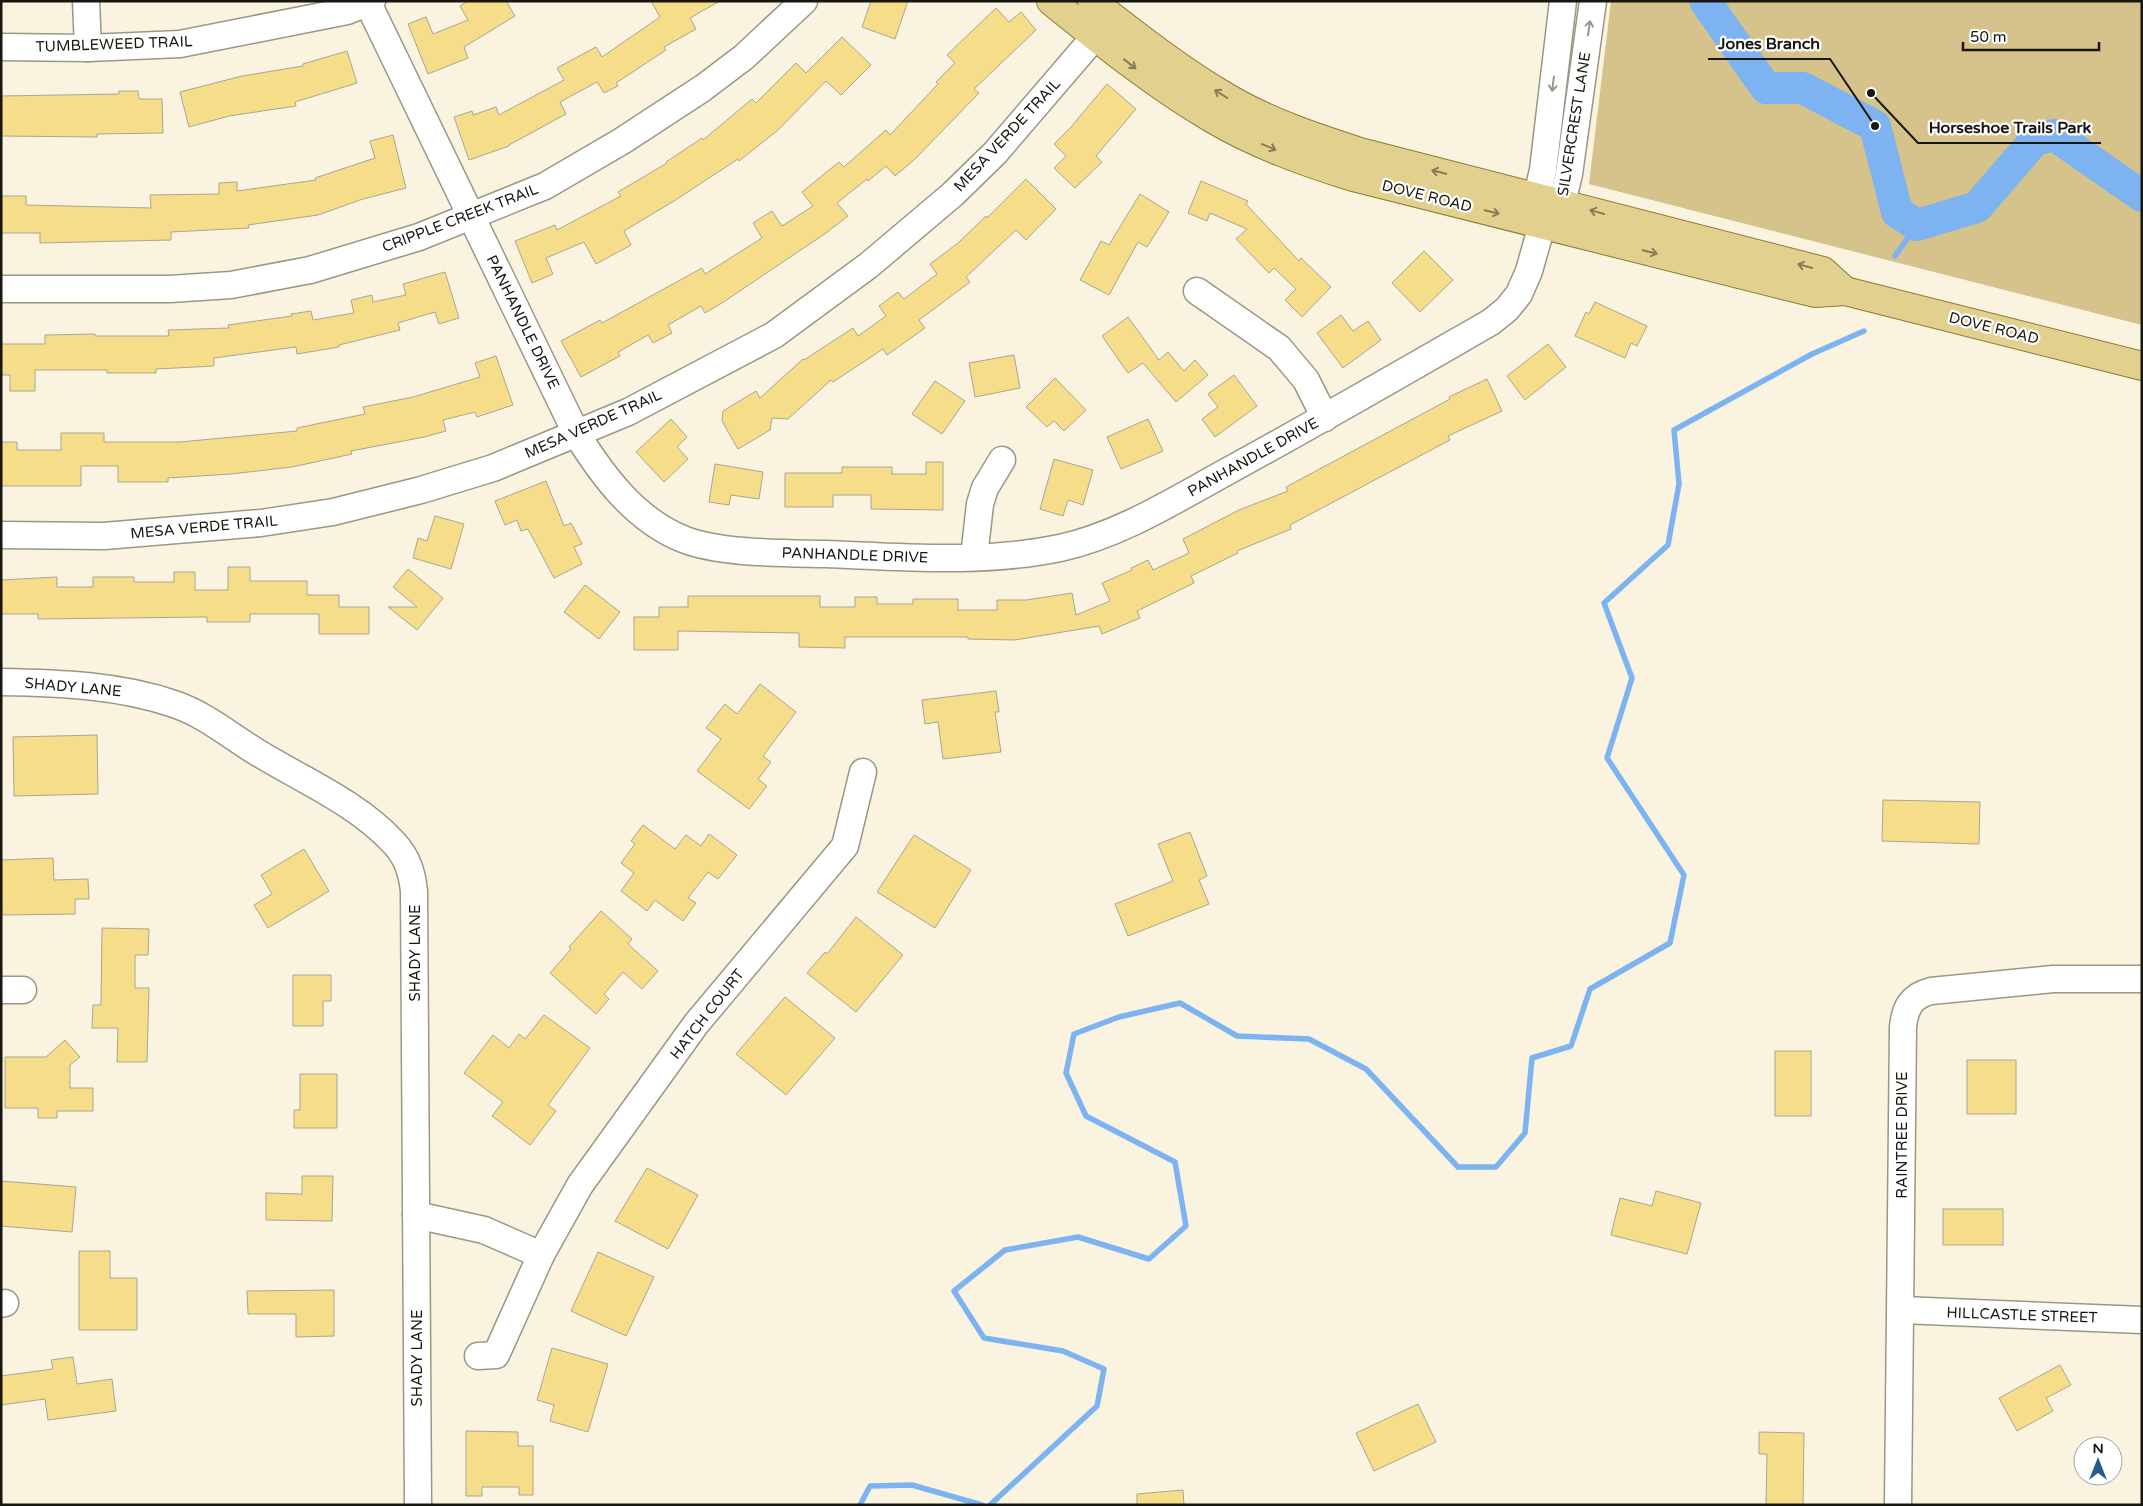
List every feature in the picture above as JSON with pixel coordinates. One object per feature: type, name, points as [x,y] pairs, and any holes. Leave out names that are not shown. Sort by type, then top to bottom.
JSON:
[{"type":"main road","name":"DOVE ROAD","points":[[1051,1],[1100,18],[1154,50],[1226,97],[1269,119],[1314,137],[1360,152],[1823,271],[1845,291]]},
{"type":"main road","name":"DOVE ROAD","points":[[1100,18],[1139,70],[1214,120],[1258,142],[1305,162],[1353,177],[1815,292],[1845,291],[2142,366]]},
{"type":"street","points":[[86,1],[88,48]]},
{"type":"street","name":"CRIPPLE CREEK TRAIL","points":[[1,289],[170,289],[231,285],[310,270],[419,237],[545,186],[630,136],[703,88],[744,57],[804,1]]},
{"type":"street","name":"SILVERCREST LANE","points":[[1550,200],[1543,170],[1563,1]]},
{"type":"street","name":"SILVERCREST LANE","points":[[1542,225],[1550,200],[1569,174],[1593,1]]},
{"type":"street","name":"TUMBLEWEED TRAIL","points":[[1,47],[88,48],[180,44],[347,11],[369,2]]},
{"type":"street","name":"PANHANDLE DRIVE","points":[[369,2],[576,433],[591,458],[608,480],[637,511],[661,529],[684,540],[714,546],[758,552],[943,558],[1024,554],[1062,548],[1098,537],[1154,512],[1325,418],[1491,322],[1507,309],[1519,294],[1529,271],[1542,225]]},
{"type":"street","name":"MESA VERDE TRAIL","points":[[1,535],[104,536],[261,523],[333,512],[421,490],[493,468],[628,412],[774,335],[869,265],[953,194],[981,166],[1100,18]]},
{"type":"street","points":[[1197,291],[1279,348],[1306,380],[1325,418]]},
{"type":"street","points":[[974,557],[980,504],[985,488],[1002,460]]},
{"type":"street","name":"SHADY LANE","points":[[1,682],[118,689],[173,704],[201,715],[255,751],[367,816],[395,844],[406,859],[412,875],[414,890],[418,1505]]},
{"type":"street","name":"HATCH COURT","points":[[478,1356],[496,1355],[541,1256],[580,1185],[696,1024],[845,846],[863,772]]},
{"type":"street","name":"RAINTREE DRIVE","points":[[1898,1505],[1902,1310],[1903,1027],[1905,1013],[1909,1005],[1920,994],[1931,991],[2053,979],[2142,979]]},
{"type":"street","points":[[416,1215],[484,1230],[541,1256]]},
{"type":"street","name":"HILLCASTLE STREET","points":[[1902,1310],[2142,1320]]},
{"type":"shaded area","points":[[1611,1],[2142,1],[2142,325],[1589,184]]},
{"type":"building","points":[[468,1],[506,1],[515,16],[464,47],[468,58],[428,74],[408,24],[426,17],[433,34],[468,20],[460,6]]},
{"type":"building","points":[[651,1],[720,1],[690,18],[696,29],[664,47],[666,50],[616,83],[618,86],[604,93],[597,82],[560,102],[566,114],[509,146],[469,160],[454,117],[472,111],[473,115],[496,107],[499,115],[564,80],[557,68],[596,47],[602,57],[660,17]]},
{"type":"building","points":[[871,1],[908,1],[895,39],[862,27]]},
{"type":"building","points":[[996,8],[1009,22],[1021,12],[1036,30],[974,89],[979,93],[915,159],[895,176],[886,166],[868,181],[867,179],[837,203],[848,216],[722,303],[705,313],[701,306],[668,325],[672,333],[653,343],[648,335],[618,352],[620,356],[581,377],[561,341],[600,320],[602,323],[702,268],[705,274],[762,238],[753,223],[772,211],[782,226],[813,206],[802,192],[839,162],[844,167],[886,130],[890,135],[955,63],[947,55]]},
{"type":"building","points":[[842,37],[871,65],[841,95],[826,81],[778,130],[739,161],[738,159],[624,231],[631,245],[596,264],[584,242],[546,258],[553,274],[532,283],[515,241],[555,225],[557,230],[621,196],[618,192],[667,163],[702,138],[703,140],[752,99],[756,103],[796,63],[806,73]]},
{"type":"building","points":[[347,51],[357,83],[295,102],[296,106],[229,116],[189,127],[180,92],[242,76],[303,66],[303,64]]},
{"type":"building","points":[[1107,84],[1136,109],[1096,156],[1102,162],[1075,188],[1054,168],[1066,156],[1054,144]]},
{"type":"building","points":[[119,91],[138,91],[139,99],[162,99],[163,133],[97,134],[97,137],[1,136],[1,96],[119,94]]},
{"type":"building","points":[[393,135],[406,188],[363,199],[318,215],[248,225],[249,228],[171,232],[171,240],[40,243],[40,233],[1,233],[1,196],[26,196],[26,205],[151,208],[150,195],[219,194],[219,183],[237,182],[237,191],[316,180],[315,178],[375,158],[370,141]]},
{"type":"building","points":[[1026,179],[1056,209],[1026,240],[1016,230],[966,277],[970,282],[919,320],[925,328],[887,355],[883,349],[833,382],[831,380],[788,419],[772,418],[770,430],[738,449],[722,421],[723,411],[756,391],[760,398],[803,359],[853,328],[858,336],[886,316],[879,306],[898,292],[904,299],[937,274],[930,264],[958,243],[986,216],[987,218]]},
{"type":"building","points":[[1201,181],[1248,201],[1246,204],[1299,261],[1301,258],[1331,287],[1302,317],[1285,300],[1296,289],[1274,268],[1269,273],[1236,239],[1247,229],[1210,213],[1207,221],[1188,213]]},
{"type":"building","points":[[1140,194],[1169,212],[1147,247],[1138,242],[1109,295],[1080,280],[1101,241],[1109,245]]},
{"type":"building","points":[[1424,251],[1453,280],[1420,312],[1392,283]]},
{"type":"building","points":[[445,272],[459,318],[439,324],[435,312],[398,323],[400,330],[339,345],[339,347],[297,354],[296,347],[214,358],[214,366],[156,369],[156,373],[107,373],[107,370],[35,370],[35,391],[10,391],[10,375],[1,375],[1,344],[45,344],[45,335],[169,336],[168,330],[229,328],[228,325],[292,316],[291,314],[311,311],[313,320],[354,313],[351,300],[372,295],[373,302],[406,295],[403,284]]},
{"type":"building","points":[[1595,302],[1647,326],[1637,346],[1631,343],[1625,358],[1575,336],[1586,312],[1589,314]]},
{"type":"building","points":[[1341,315],[1353,331],[1368,321],[1381,340],[1343,368],[1317,333]]},
{"type":"building","points":[[1128,317],[1159,360],[1168,352],[1184,371],[1195,360],[1208,375],[1176,402],[1143,363],[1128,373],[1102,336]]},
{"type":"building","points":[[1548,344],[1566,367],[1525,400],[1507,376]]},
{"type":"building","points":[[1014,355],[1020,388],[975,397],[969,363]]},
{"type":"building","points":[[496,356],[513,405],[477,417],[475,412],[443,420],[446,431],[424,437],[351,451],[352,454],[292,467],[231,474],[168,478],[168,482],[118,482],[118,466],[81,466],[81,486],[1,486],[1,442],[17,442],[17,450],[61,450],[61,433],[104,433],[104,442],[180,442],[297,431],[297,428],[365,414],[363,407],[413,397],[480,377],[475,363]]},
{"type":"building","points":[[1234,375],[1257,406],[1215,437],[1202,419],[1218,407],[1208,394]]},
{"type":"building","points":[[1055,378],[1086,410],[1064,431],[1054,421],[1047,427],[1026,407]]},
{"type":"building","points":[[1487,379],[1502,411],[1448,436],[1450,440],[1290,525],[1291,529],[1237,551],[1238,553],[1191,576],[1194,583],[1137,611],[1140,618],[1102,634],[1099,626],[1015,640],[968,639],[968,637],[845,637],[845,648],[799,647],[799,633],[678,631],[678,650],[634,650],[634,617],[659,617],[659,607],[688,607],[688,596],[820,596],[820,607],[855,607],[855,597],[877,597],[877,604],[913,604],[913,599],[958,599],[958,610],[997,610],[997,600],[1026,600],[1072,593],[1076,615],[1110,601],[1102,583],[1132,570],[1131,568],[1148,560],[1153,570],[1189,553],[1183,539],[1239,510],[1288,491],[1286,487],[1450,399],[1449,397]]},
{"type":"building","points":[[935,381],[965,401],[942,434],[912,414]]},
{"type":"building","points":[[671,419],[687,437],[677,447],[688,459],[664,482],[636,452]]},
{"type":"building","points":[[1148,419],[1163,451],[1121,469],[1107,437]]},
{"type":"building","points":[[1054,459],[1093,470],[1083,505],[1068,500],[1063,516],[1040,509]]},
{"type":"building","points":[[926,462],[943,462],[943,510],[871,509],[871,495],[833,495],[833,507],[785,507],[785,473],[842,473],[842,467],[892,467],[892,474],[926,474]]},
{"type":"building","points":[[715,464],[763,472],[759,499],[731,495],[729,505],[709,502]]},
{"type":"building","points":[[546,481],[564,526],[571,523],[582,544],[574,547],[582,564],[554,578],[528,529],[521,531],[517,520],[505,525],[495,501]]},
{"type":"building","points":[[435,516],[464,524],[451,569],[413,558],[418,538],[427,541]]},
{"type":"building","points":[[228,567],[250,567],[250,581],[307,581],[307,595],[339,595],[339,607],[369,607],[369,634],[319,634],[319,614],[250,614],[250,622],[207,622],[207,617],[38,619],[38,614],[1,614],[1,580],[57,577],[57,587],[93,587],[93,577],[134,577],[134,582],[174,582],[174,572],[195,572],[195,590],[228,590]]},
{"type":"building","points":[[408,569],[443,598],[417,630],[388,607],[417,607],[393,587]]},
{"type":"building","points":[[585,585],[620,612],[599,639],[564,612]]},
{"type":"building","points":[[760,684],[796,712],[763,756],[771,762],[758,779],[767,786],[749,809],[697,771],[721,739],[706,728],[725,704],[737,714]]},
{"type":"building","points":[[996,691],[999,712],[995,712],[1001,752],[943,759],[938,722],[925,724],[922,700]]},
{"type":"building","points":[[97,735],[98,794],[14,796],[13,737]]},
{"type":"building","points":[[1883,800],[1980,802],[1979,844],[1882,841]]},
{"type":"building","points":[[643,825],[675,849],[686,835],[701,846],[709,834],[737,855],[718,879],[708,872],[688,898],[696,903],[683,921],[655,900],[647,911],[621,891],[634,873],[621,863],[635,844],[631,841]]},
{"type":"building","points":[[1190,832],[1207,876],[1199,880],[1209,904],[1128,936],[1115,904],[1173,881],[1158,844]]},
{"type":"building","points":[[914,835],[971,870],[935,928],[877,892]]},
{"type":"building","points":[[304,849],[329,891],[268,928],[254,905],[272,894],[261,875]]},
{"type":"building","points":[[53,858],[54,880],[88,879],[89,899],[75,899],[75,914],[2,915],[1,860]]},
{"type":"building","points":[[601,911],[632,939],[628,944],[658,971],[642,989],[623,972],[604,994],[609,999],[596,1014],[550,973],[571,949],[569,947]]},
{"type":"building","points":[[856,917],[903,955],[856,1012],[807,973],[825,952],[827,954]]},
{"type":"building","points":[[102,928],[149,929],[148,955],[135,955],[135,988],[149,988],[147,1062],[117,1062],[118,1028],[92,1028],[93,1005],[101,1005]]},
{"type":"building","points":[[293,975],[331,975],[331,1001],[323,1001],[323,1026],[293,1026]]},
{"type":"building","points":[[785,997],[835,1038],[786,1095],[736,1054]]},
{"type":"building","points":[[544,1015],[590,1048],[548,1105],[556,1111],[530,1145],[492,1116],[503,1102],[464,1073],[493,1035],[509,1048],[519,1034],[525,1039]]},
{"type":"building","points":[[65,1040],[80,1057],[70,1065],[70,1088],[93,1088],[93,1111],[57,1111],[57,1118],[38,1118],[38,1108],[5,1108],[5,1057],[46,1057]]},
{"type":"building","points":[[1775,1051],[1811,1051],[1811,1116],[1775,1116]]},
{"type":"building","points":[[1967,1060],[2016,1060],[2016,1114],[1967,1114]]},
{"type":"building","points":[[300,1074],[337,1074],[337,1128],[294,1128],[294,1110],[300,1110]]},
{"type":"building","points":[[647,1168],[698,1195],[668,1249],[615,1221]]},
{"type":"building","points":[[302,1176],[333,1176],[332,1221],[266,1220],[266,1193],[302,1194]]},
{"type":"building","points":[[1,1181],[76,1187],[72,1232],[1,1226]]},
{"type":"building","points":[[1656,1191],[1701,1203],[1687,1254],[1611,1235],[1620,1198],[1652,1206]]},
{"type":"building","points":[[1943,1209],[2003,1209],[2003,1245],[1943,1245]]},
{"type":"building","points":[[79,1251],[110,1251],[110,1278],[137,1278],[137,1330],[79,1330]]},
{"type":"building","points":[[598,1252],[654,1277],[626,1336],[571,1311]]},
{"type":"building","points":[[334,1290],[334,1336],[296,1337],[296,1314],[248,1314],[247,1291]]},
{"type":"building","points":[[552,1348],[608,1364],[588,1432],[550,1421],[554,1405],[537,1400]]},
{"type":"building","points":[[73,1357],[77,1384],[112,1379],[116,1411],[48,1420],[45,1399],[1,1405],[1,1376],[53,1369],[51,1360]]},
{"type":"building","points":[[2060,1365],[2071,1385],[2046,1398],[2053,1411],[2017,1431],[1999,1398]]},
{"type":"building","points":[[1418,1404],[1436,1442],[1374,1471],[1356,1433]]},
{"type":"building","points":[[466,1431],[518,1432],[518,1446],[533,1446],[533,1495],[519,1495],[519,1487],[482,1487],[482,1496],[466,1496]]},
{"type":"building","points":[[1759,1432],[1804,1433],[1803,1505],[1766,1505],[1767,1454],[1759,1454]]},
{"type":"building","points":[[1183,1490],[1184,1505],[1137,1505],[1137,1494]]},
{"type":"waterway","points":[[1705,1],[1766,88],[1803,88],[1875,126],[1897,212],[1917,225],[1977,207],[2035,140],[2054,135],[2142,196]]},
{"type":"waterway","points":[[1895,256],[1917,225]]},
{"type":"waterway","points":[[990,1505],[1097,1406],[1104,1369],[1063,1351],[984,1338],[954,1291],[1005,1250],[1078,1237],[1149,1259],[1186,1226],[1175,1162],[1086,1116],[1066,1073],[1074,1034],[1119,1017],[1180,1003],[1237,1036],[1309,1039],[1366,1069],[1458,1167],[1496,1167],[1525,1133],[1532,1058],[1571,1046],[1590,989],[1670,943],[1684,875],[1607,758],[1632,678],[1604,603],[1668,545],[1679,484],[1674,430],[1812,354],[1864,331]]},
{"type":"waterway","points":[[860,1505],[870,1486],[912,1485],[982,1505]]},
{"type":"place","name":"Horseshoe Trails Park","points":[[1871,93]]},
{"type":"place","name":"Jones Branch","points":[[1875,126]]}]
